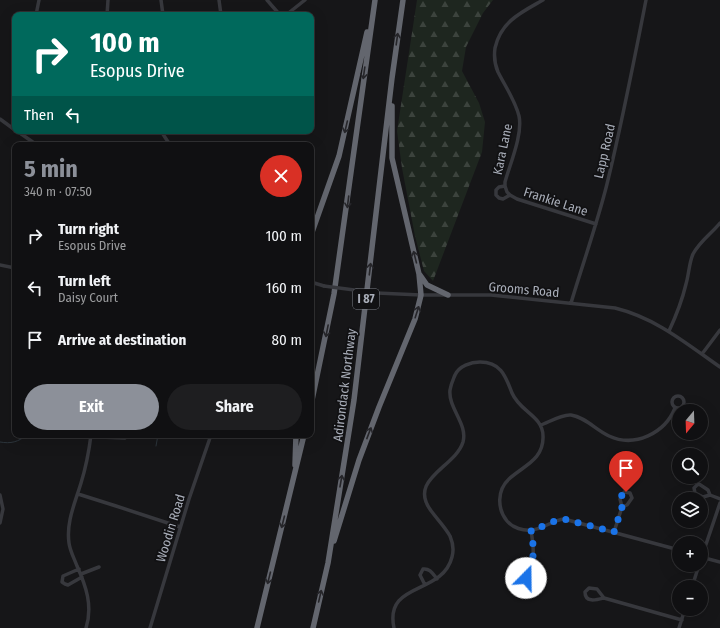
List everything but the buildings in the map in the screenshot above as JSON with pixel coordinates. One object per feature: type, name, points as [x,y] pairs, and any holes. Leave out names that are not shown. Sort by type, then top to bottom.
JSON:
[{"type":"highway","name":"Adirondack Northway","points":[[314,391],[334,294],[375,0]]},
{"type":"highway","name":"Adirondack Northway","points":[[313,628],[328,563],[354,400],[392,78],[403,0]]},
{"type":"highway","points":[[314,227],[339,156],[374,7]]},
{"type":"highway","points":[[328,563],[358,460],[415,319],[421,295],[419,274],[392,158],[392,78]]},
{"type":"highway","points":[[419,274],[427,286],[448,295]]},
{"type":"highway","points":[[294,478],[296,438]]},
{"type":"highway","points":[[257,628],[303,438]]},
{"type":"street","points":[[37,12],[39,0]]},
{"type":"street","points":[[107,12],[108,0]]},
{"type":"street","points":[[161,0],[163,12]]},
{"type":"street","points":[[219,0],[221,12]]},
{"type":"street","points":[[267,0],[277,12]]},
{"type":"street","points":[[290,12],[305,0]]},
{"type":"street","name":"Kara Lane","points":[[505,186],[497,189],[496,195],[498,198],[503,199],[510,195],[507,192],[505,182],[518,136],[519,117],[515,103],[497,70],[495,51],[500,33],[507,23],[517,15],[543,0]]},
{"type":"street","name":"Lapp Road","points":[[571,303],[607,184],[630,84],[646,0]]},
{"type":"street","points":[[0,120],[12,128]]},
{"type":"street","points":[[22,134],[33,142]]},
{"type":"street","name":"Frankie Lane","points":[[510,195],[517,199],[596,224]]},
{"type":"street","points":[[669,332],[682,297],[694,252],[701,242],[720,223]]},
{"type":"street","points":[[0,265],[12,267]]},
{"type":"street","name":"Grooms Road","points":[[314,283],[324,286],[377,293],[421,295],[491,295],[615,308],[627,311],[648,320],[669,332],[720,367]]},
{"type":"street","points":[[702,354],[720,330]]},
{"type":"street","points":[[394,628],[392,617],[394,608],[402,597],[410,591],[437,579],[442,575],[451,562],[453,554],[449,535],[428,507],[425,492],[430,478],[459,451],[462,442],[463,434],[452,403],[450,391],[456,372],[465,365],[485,362],[493,365],[504,373],[512,394],[519,405],[541,425],[543,440],[540,452],[533,462],[509,479],[504,486],[500,497],[501,509],[509,523],[522,529],[531,530],[541,528],[564,519],[672,548]]},
{"type":"street","points":[[541,425],[558,418],[571,415],[614,438],[639,439],[652,434],[664,426],[672,416]]},
{"type":"street","points":[[86,628],[89,603],[79,569],[70,547],[68,533],[70,516],[78,494],[88,457],[91,438]]},
{"type":"street","name":"Woodin Road","points":[[150,628],[180,527],[209,438]]},
{"type":"street","points":[[710,495],[708,490],[701,485],[697,485],[694,488],[695,493],[699,497],[706,497],[710,495],[720,499]]},
{"type":"street","points":[[78,494],[180,527]]},
{"type":"street","points":[[0,495],[3,509],[0,523]]},
{"type":"street","points":[[708,538],[720,503]]},
{"type":"street","points":[[614,532],[622,507]]},
{"type":"street","points":[[524,577],[531,568],[534,556],[531,530]]},
{"type":"street","points":[[708,559],[720,562]]},
{"type":"street","points":[[79,569],[63,576],[62,582],[68,584],[81,575],[99,567]]},
{"type":"street","points":[[425,585],[420,575],[423,569],[429,570],[437,579]]},
{"type":"street","points":[[518,576],[524,577],[527,582],[526,588],[522,590],[516,589],[513,586],[513,580],[518,576]]},
{"type":"street","points":[[604,598],[600,592],[594,588],[589,588],[585,592],[585,595],[590,600],[604,598],[682,620]]},
{"type":"street","points":[[679,628],[683,616]]},
{"type":"green space","points":[[417,0],[493,0],[483,13],[466,47],[462,71],[479,103],[485,122],[482,152],[433,281],[424,271],[415,236],[402,168],[397,131]]},
{"type":"waterway","points":[[0,442],[14,442],[22,438]]},
{"type":"waterway","points":[[156,446],[157,438]]},
{"type":"route","points":[[526,578],[524,577],[531,568],[534,556],[531,530],[541,528],[564,519],[614,532],[622,507],[620,499],[623,493],[626,492]]}]
